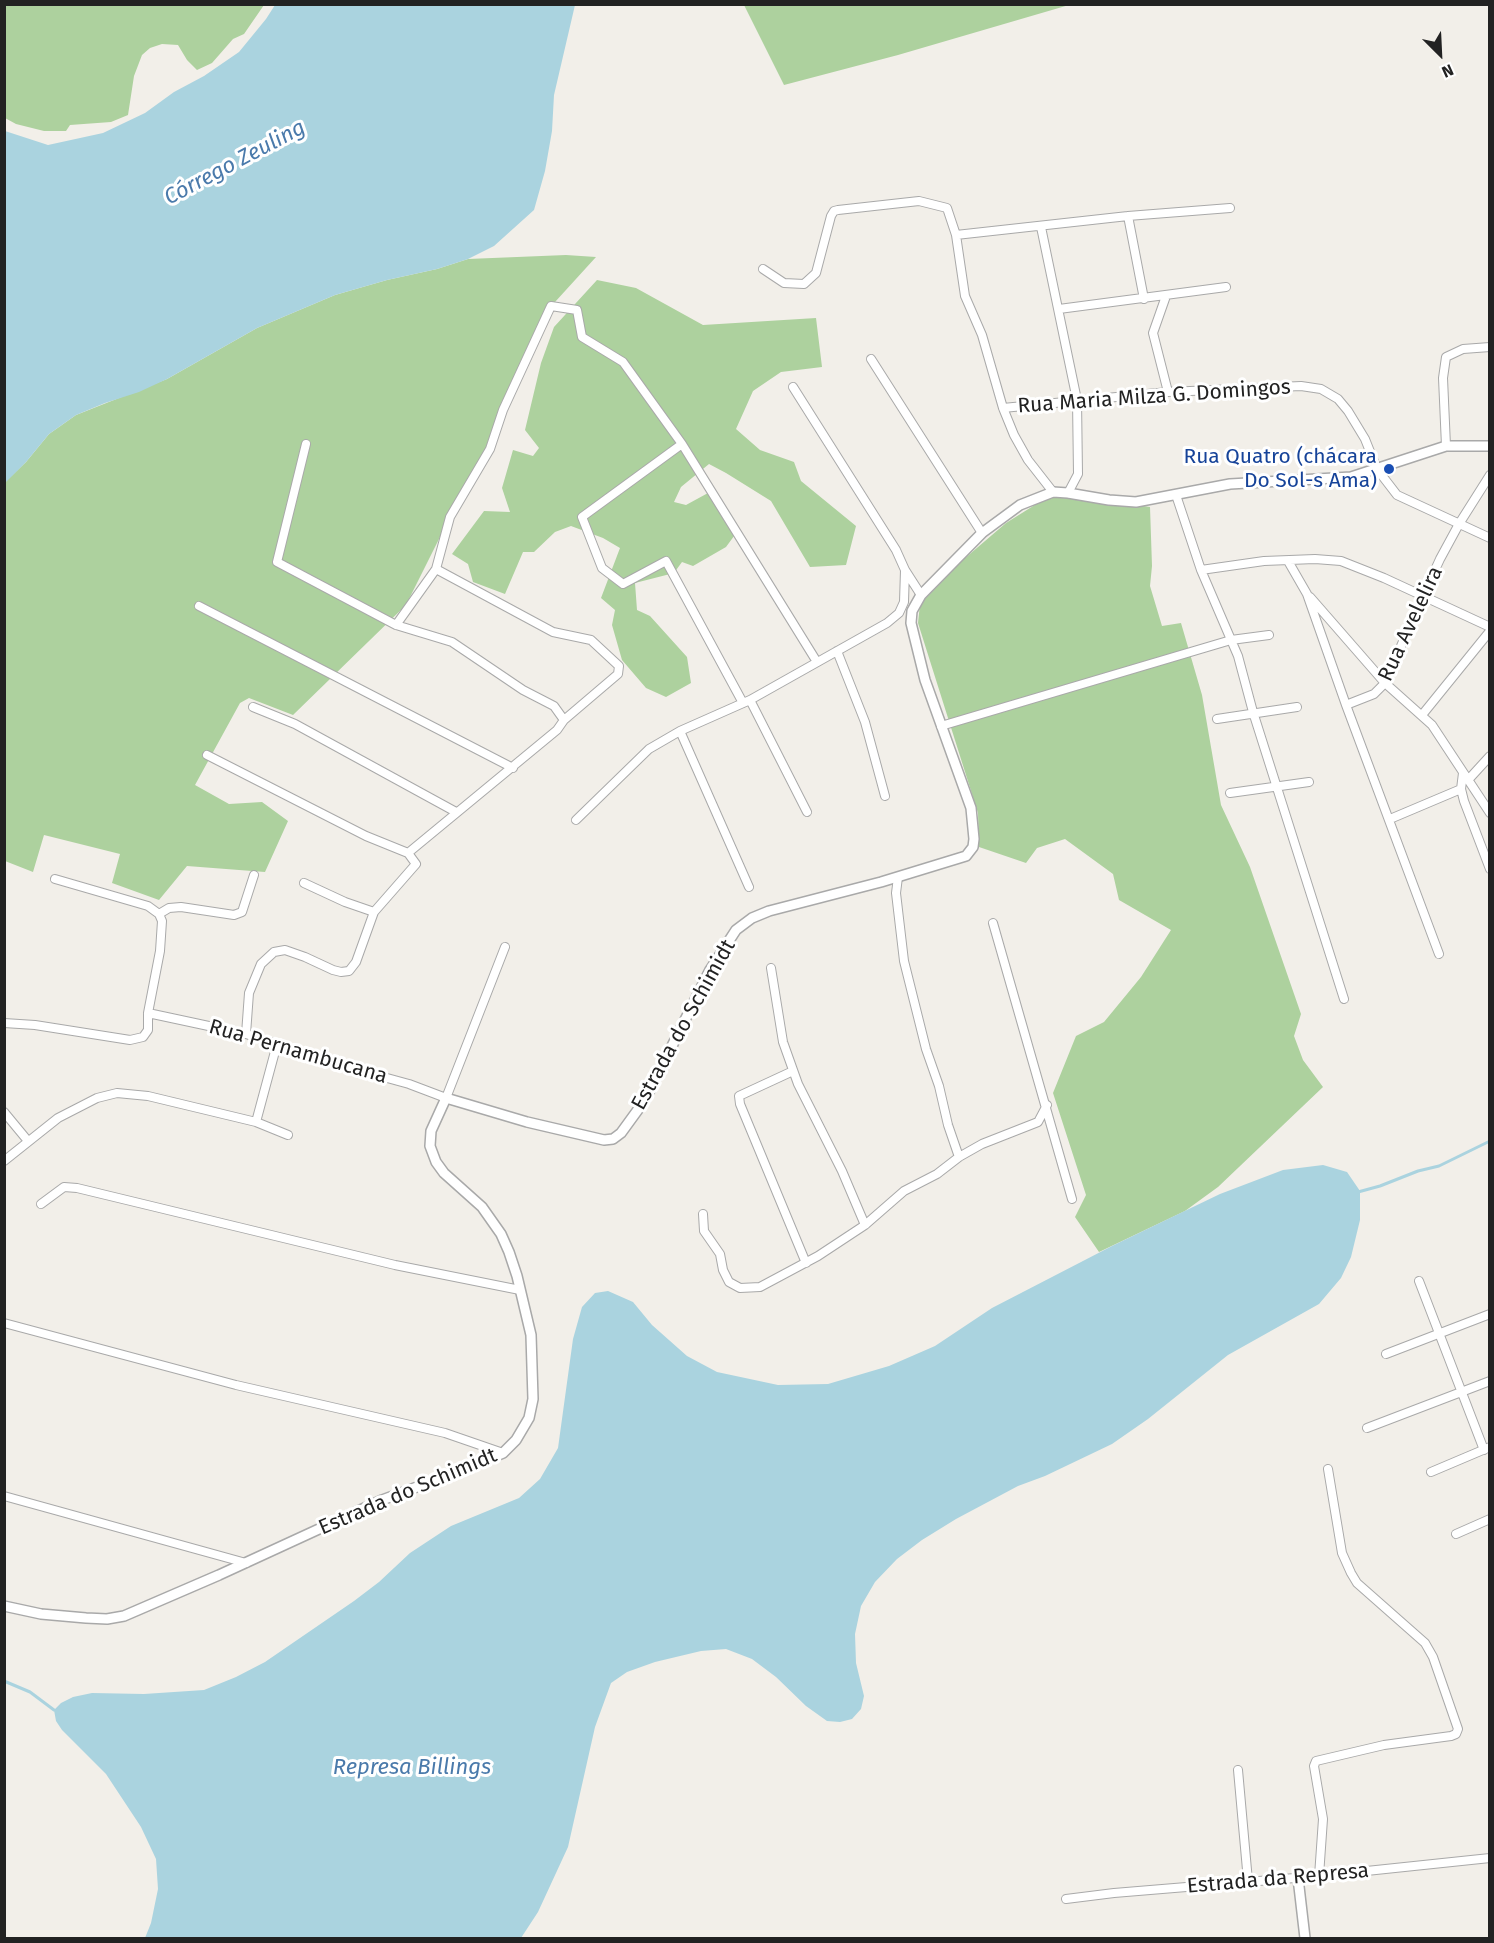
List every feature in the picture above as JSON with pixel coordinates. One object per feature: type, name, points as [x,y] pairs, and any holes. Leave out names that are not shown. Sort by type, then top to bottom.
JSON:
[{"type":"street","points":[[764,269],[784,283],[804,284],[816,273],[834,211],[919,201],[947,208],[956,236],[965,296],[982,335],[1003,408],[1028,460],[1053,492]]},
{"type":"street","points":[[956,236],[1128,216],[1230,208]]},
{"type":"street","points":[[1128,216],[1144,299]]},
{"type":"street","points":[[1041,227],[1077,400],[1078,474],[1068,492]]},
{"type":"street","points":[[1059,309],[1226,287]]},
{"type":"street","points":[[1167,296],[1153,333],[1168,392]]},
{"type":"street","points":[[396,625],[436,569],[450,517],[490,449],[503,410],[551,306],[577,310],[582,337],[623,362],[682,444],[817,662]]},
{"type":"street","points":[[1446,446],[1443,378],[1446,357],[1463,349],[1490,347]]},
{"type":"street","points":[[871,359],[982,533]]},
{"type":"street","name":"Rua Maria Milza G. Domingos","points":[[1003,408],[1168,392],[1301,386],[1321,389],[1338,399],[1348,411],[1365,439],[1377,470],[1396,495],[1490,538]]},
{"type":"street","points":[[793,387],[896,550],[905,570],[921,595]]},
{"type":"street","points":[[306,444],[277,562],[396,625],[452,642],[523,690],[554,706],[564,720]]},
{"type":"street","points":[[682,444],[582,517],[602,568],[623,584],[666,561],[807,812]]},
{"type":"street","name":"Estrada do Schimidt","points":[[4,1606],[41,1614],[75,1617],[106,1619],[124,1616],[382,1500],[503,1453],[516,1440],[529,1418],[533,1399],[531,1335],[509,1252],[495,1223],[444,1173],[436,1162],[430,1146],[431,1131],[446,1098],[527,1122],[604,1140],[617,1137],[645,1100],[710,970],[736,930],[752,918],[769,911],[898,877],[966,856],[973,847],[974,826],[971,808],[925,680],[910,623],[912,612],[921,595],[982,533],[1020,505],[1053,492],[1136,502],[1230,484],[1352,477],[1446,446],[1490,446]]},
{"type":"street","name":"Rua Avelelira","points":[[1346,705],[1374,694],[1385,683],[1423,597],[1459,524],[1490,475]]},
{"type":"street","points":[[1176,495],[1201,570],[1238,656],[1253,712],[1344,999]]},
{"type":"street","points":[[1201,570],[1246,562],[1316,559],[1341,561],[1384,578],[1490,629],[1422,715]]},
{"type":"street","points":[[1288,561],[1307,594],[1439,954]]},
{"type":"street","points":[[408,854],[557,730],[564,720],[618,674],[619,666],[591,640],[553,632],[436,569]]},
{"type":"street","points":[[576,820],[649,749],[680,731],[747,702],[887,623],[899,613],[904,602],[905,570]]},
{"type":"street","points":[[1307,594],[1385,683],[1422,715],[1442,737],[1490,813]]},
{"type":"street","points":[[199,606],[513,768]]},
{"type":"street","points":[[941,726],[1231,640],[1269,635]]},
{"type":"street","points":[[837,651],[865,722],[885,796]]},
{"type":"street","points":[[253,707],[295,724],[456,812]]},
{"type":"street","points":[[1217,719],[1297,707]]},
{"type":"street","points":[[680,731],[749,887]]},
{"type":"street","points":[[207,755],[366,836],[408,854],[416,864],[374,912],[356,962],[349,971],[333,970],[285,950],[274,952],[261,964],[249,993],[246,1035]]},
{"type":"street","points":[[1490,756],[1466,777],[1461,789],[1490,869]]},
{"type":"street","points":[[1230,793],[1309,782]]},
{"type":"street","points":[[1390,819],[1461,789]]},
{"type":"street","points":[[159,914],[170,908],[181,907],[234,915],[242,912],[254,875]]},
{"type":"street","points":[[898,877],[896,892],[904,961],[926,1049],[939,1086],[958,1157]]},
{"type":"street","points":[[4,1023],[35,1025],[130,1040],[147,1033],[148,1013],[160,951],[162,921],[159,914],[148,906],[103,895],[55,879]]},
{"type":"street","points":[[304,883],[345,902],[374,912]]},
{"type":"street","points":[[993,923],[1047,1105],[1072,1199]]},
{"type":"street","points":[[446,1098],[505,947]]},
{"type":"street","points":[[771,969],[783,1042],[794,1071],[865,1224]]},
{"type":"street","name":"Rua Pernambucana","points":[[148,1013],[246,1035],[409,1083],[446,1098]]},
{"type":"street","points":[[256,1122],[276,1044]]},
{"type":"street","points":[[794,1071],[739,1096],[740,1104],[806,1263]]},
{"type":"street","points":[[4,1161],[58,1119],[97,1098],[117,1093],[148,1096],[256,1122],[288,1135]]},
{"type":"street","points":[[703,1214],[704,1231],[720,1254],[723,1270],[729,1282],[740,1288],[760,1287],[806,1263],[865,1224],[904,1191],[937,1174],[958,1157],[982,1144],[1038,1122],[1047,1105]]},
{"type":"street","points":[[4,1112],[28,1141]]},
{"type":"street","points":[[41,1204],[64,1187],[77,1188],[395,1265],[520,1290]]},
{"type":"street","points":[[1419,1281],[1461,1391],[1487,1449],[1431,1472]]},
{"type":"street","points":[[1386,1354],[1490,1314]]},
{"type":"street","points":[[4,1323],[236,1385],[445,1433],[503,1453]]},
{"type":"street","points":[[1367,1428],[1490,1381]]},
{"type":"street","points":[[1319,1876],[1323,1819],[1314,1766],[1316,1761],[1384,1745],[1451,1736],[1456,1734],[1458,1729],[1433,1657],[1425,1643],[1357,1583],[1351,1574],[1342,1553],[1328,1469]]},
{"type":"street","points":[[4,1496],[246,1563]]},
{"type":"street","points":[[1456,1534],[1490,1519]]},
{"type":"street","points":[[1238,1770],[1248,1881]]},
{"type":"street","name":"Estrada da Represa","points":[[1066,1899],[1490,1858]]},
{"type":"street","points":[[1299,1878],[1305,1938]]},
{"type":"green space","points":[[5,4],[264,5],[244,34],[233,39],[212,63],[197,70],[187,60],[178,45],[162,44],[150,48],[142,55],[134,76],[128,115],[111,122],[70,125],[66,131],[44,131],[16,124],[5,118]]},
{"type":"green space","points":[[744,5],[1069,5],[898,55],[784,85]]},
{"type":"green space","points":[[566,255],[596,257],[545,313],[490,449],[450,517],[406,605],[293,715],[249,698],[240,703],[195,785],[229,804],[262,802],[288,821],[265,872],[187,866],[159,900],[112,883],[120,854],[44,835],[33,872],[5,861],[4,483],[26,462],[49,434],[76,415],[167,379],[257,328],[335,295],[468,259]]},
{"type":"green space","points":[[597,280],[636,288],[703,325],[816,318],[822,367],[781,372],[753,391],[736,429],[760,450],[794,462],[801,481],[856,526],[846,565],[810,567],[771,501],[726,473],[709,464],[681,487],[674,502],[686,505],[708,493],[737,532],[726,547],[693,566],[682,562],[674,573],[635,583],[637,610],[650,616],[687,657],[691,683],[666,697],[646,688],[622,660],[612,625],[615,610],[601,598],[620,548],[603,538],[571,526],[555,532],[534,552],[523,552],[505,594],[473,582],[468,564],[452,554],[484,511],[510,512],[502,488],[513,450],[533,456],[539,448],[525,430],[541,363],[554,327]]},
{"type":"green space","points":[[1068,494],[1150,507],[1152,566],[1150,586],[1162,626],[1181,623],[1202,695],[1221,805],[1250,867],[1301,1014],[1294,1036],[1303,1060],[1323,1087],[1218,1187],[1185,1211],[1099,1252],[1075,1217],[1086,1195],[1053,1093],[1076,1036],[1104,1022],[1141,977],[1171,930],[1119,900],[1113,874],[1065,839],[1037,848],[1026,863],[979,847],[978,813],[918,623],[920,604],[964,559],[1006,523],[1046,498]]},
{"type":"water","name":"Córrego Zeuling","points":[[275,5],[575,5],[554,95],[552,131],[545,171],[534,210],[494,246],[468,259],[335,295],[257,328],[167,379],[139,392],[76,415],[49,434],[5,483],[5,131],[48,145],[103,133],[145,113],[174,92],[204,76],[239,52]]},
{"type":"water","name":"Represa Billings","points":[[1323,1165],[1347,1172],[1360,1191],[1360,1220],[1351,1257],[1341,1278],[1319,1304],[1228,1355],[1148,1419],[1112,1444],[1045,1476],[1018,1486],[956,1519],[897,1559],[875,1582],[861,1606],[855,1634],[856,1663],[864,1696],[861,1709],[852,1719],[840,1722],[827,1721],[806,1706],[776,1677],[752,1659],[726,1649],[701,1651],[655,1662],[627,1672],[611,1683],[595,1727],[568,1847],[538,1912],[521,1938],[145,1938],[151,1923],[158,1889],[156,1859],[141,1827],[106,1774],[62,1730],[56,1721],[54,1710],[61,1703],[73,1697],[92,1693],[144,1694],[204,1690],[236,1677],[265,1662],[354,1601],[379,1582],[410,1553],[451,1526],[519,1498],[540,1479],[558,1448],[573,1339],[582,1307],[595,1293],[608,1291],[633,1302],[652,1325],[687,1356],[717,1372],[778,1385],[828,1384],[889,1366],[935,1346],[992,1308],[1220,1194],[1283,1170]]},
{"type":"waterway","points":[[1358,1192],[1439,1166],[1490,1141]]},
{"type":"waterway","points":[[4,1681],[30,1692],[54,1710]]},
{"type":"place","name":"Rua Quatro (chácara Do Sol-s Ama)","points":[[1389,469]]}]
